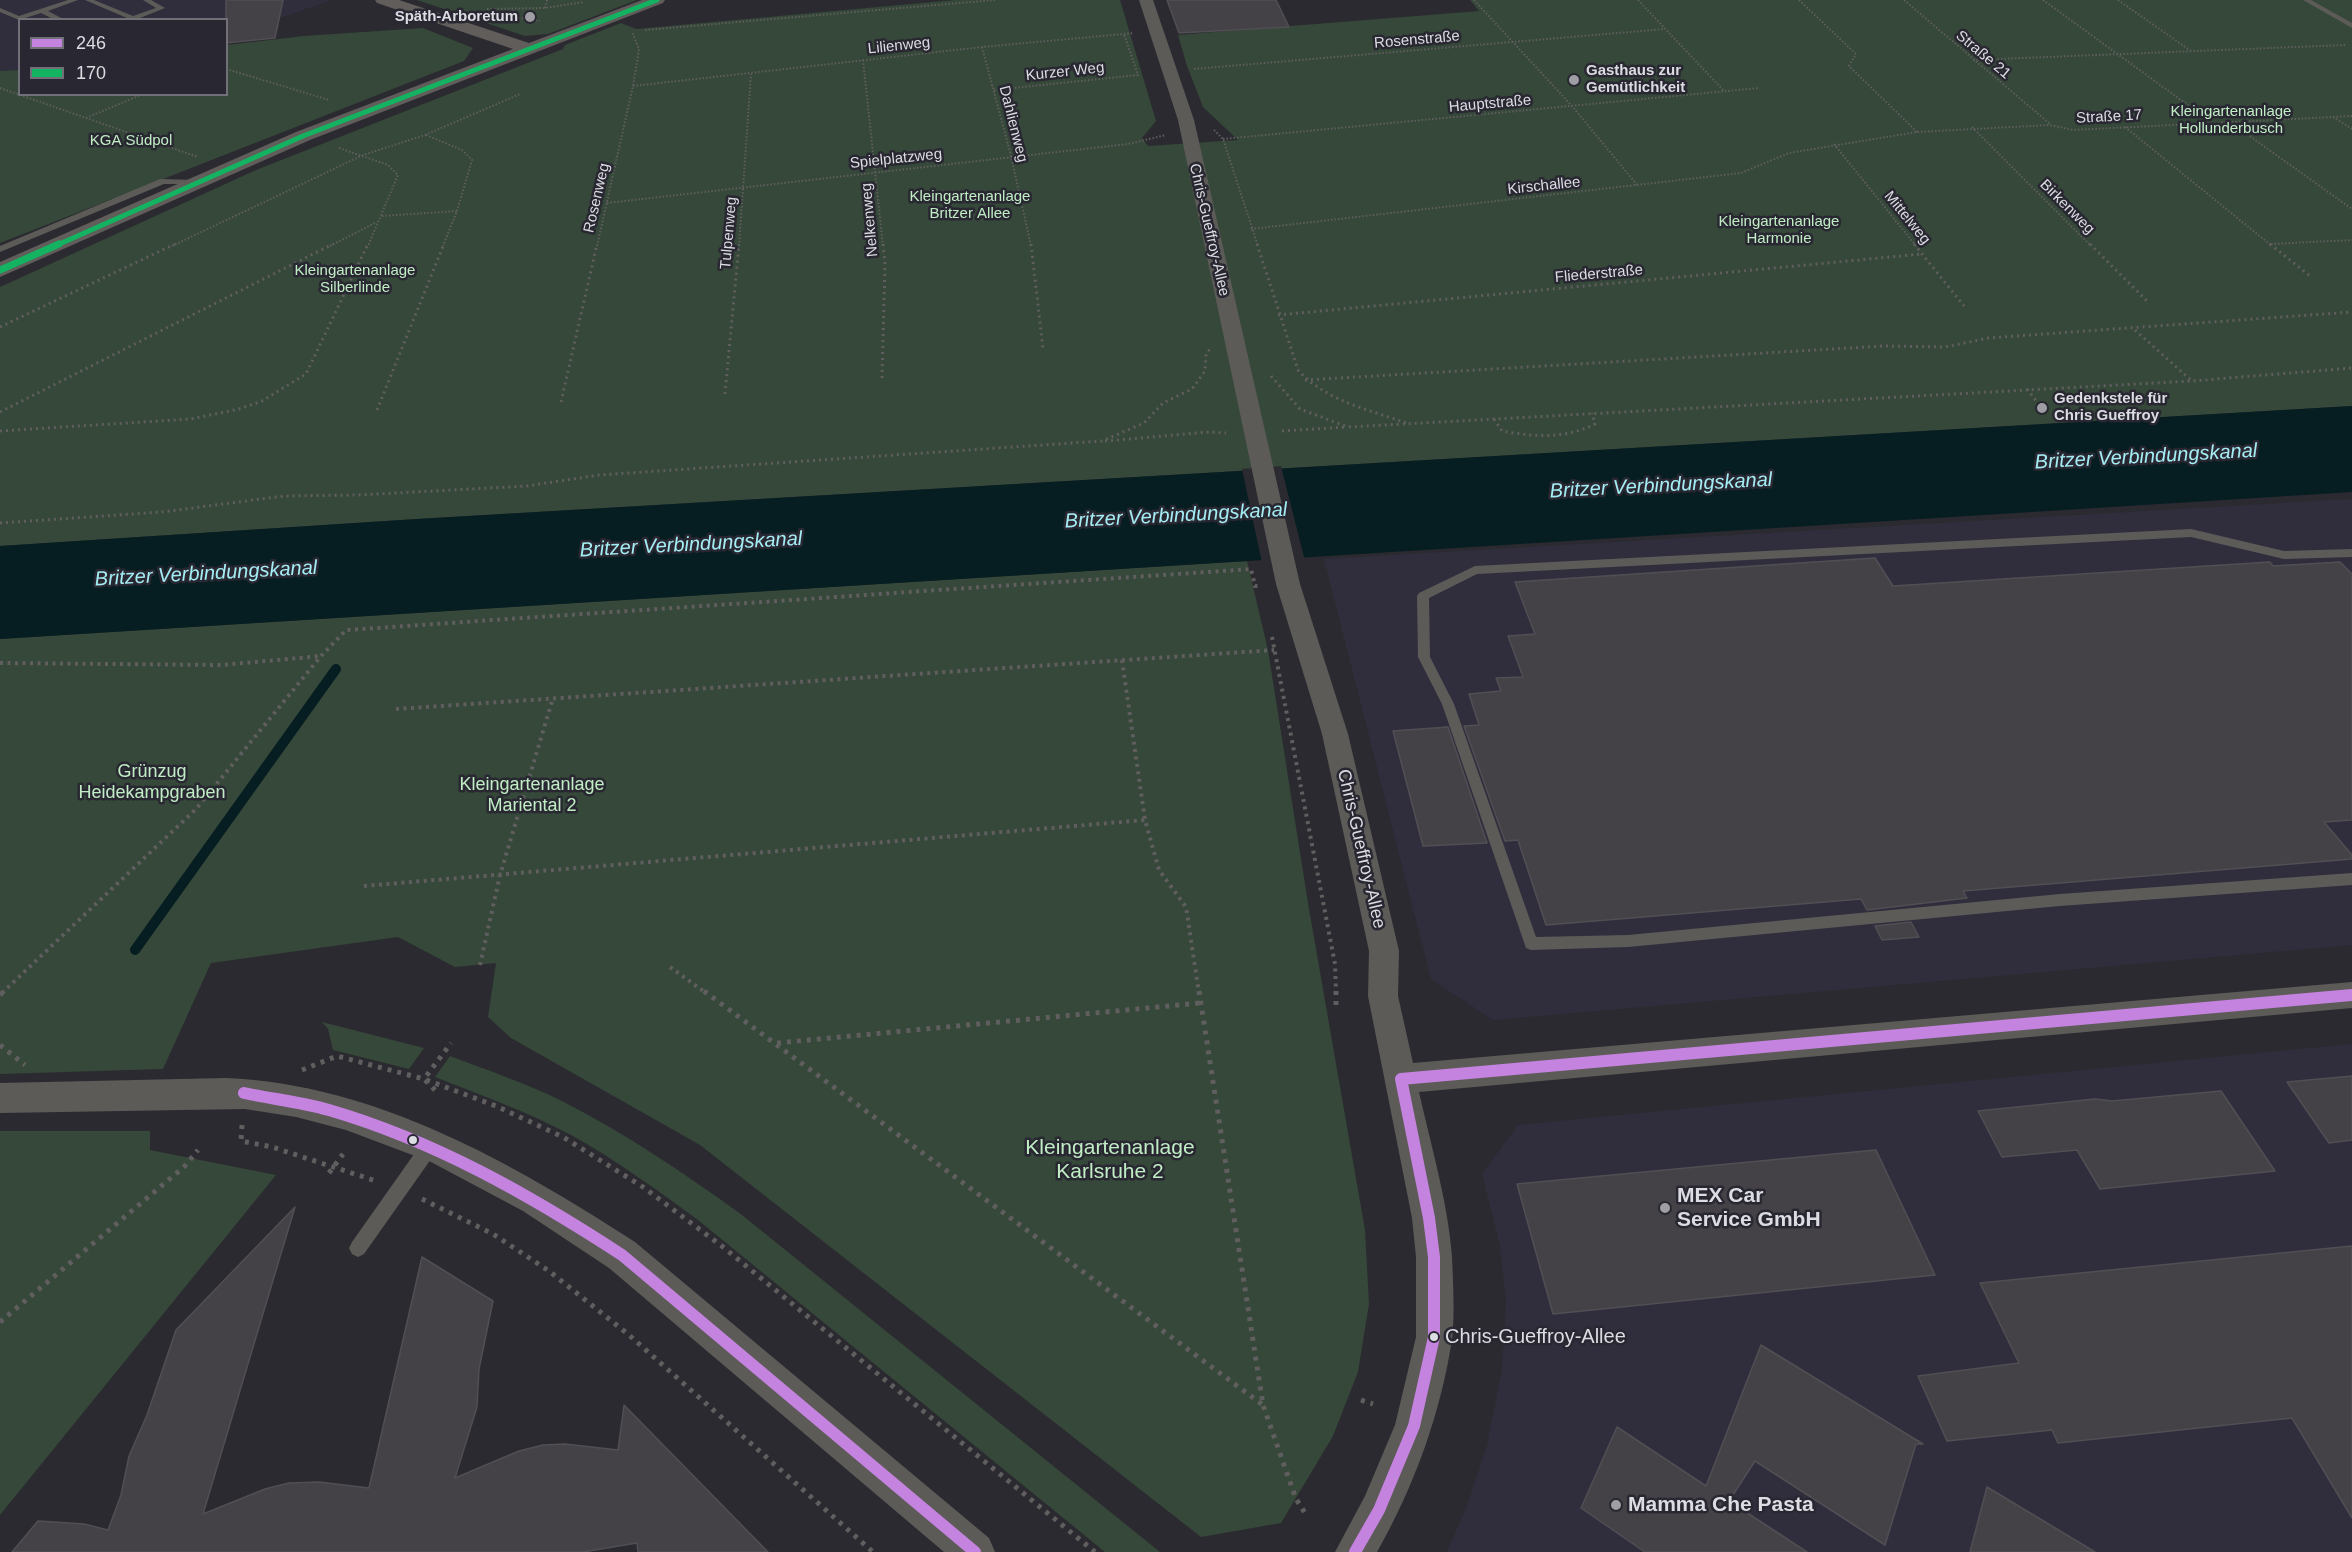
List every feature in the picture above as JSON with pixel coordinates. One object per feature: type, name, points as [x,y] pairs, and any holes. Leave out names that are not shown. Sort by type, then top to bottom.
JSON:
[{"type":"main road","points":[[383,0],[528,49]]},
{"type":"main road","points":[[0,270],[228,168],[364,111],[657,0]]},
{"type":"street","name":"Chris-Gueffroy-Allee","points":[[1146,0],[1186,126],[1284,566],[1338,744],[1384,951],[1383,996],[1429,1218],[1434,1257],[1434,1337],[1414,1426],[1379,1510],[1354,1552]]},
{"type":"street","points":[[1401,1079],[2352,995]]},
{"type":"street","points":[[0,1098],[244,1093],[328,1109],[430,1146],[497,1177],[562,1214],[622,1255],[975,1552]]},
{"type":"lane","points":[[0,10],[19,18],[75,0]]},
{"type":"lane","points":[[87,0],[128,18]]},
{"type":"lane","points":[[133,18],[162,8],[146,0]]},
{"type":"lane","points":[[2306,0],[2352,26]]},
{"type":"lane","points":[[42,11],[58,18]]},
{"type":"lane","points":[[0,249],[163,181],[196,182]]},
{"type":"lane","points":[[2352,553],[2284,555],[2191,533],[2179,533],[1475,570],[1423,596],[1424,657],[1448,704],[1531,944],[1628,940],[2060,900],[2352,879]]},
{"type":"lane","points":[[358,1248],[430,1146]]},
{"type":"path","points":[[545,8],[547,0]]},
{"type":"path","points":[[601,22],[632,31],[995,0]]},
{"type":"path","points":[[1474,0],[1572,106],[1639,186]]},
{"type":"path","points":[[1639,0],[1724,91]]},
{"type":"path","points":[[1799,0],[1856,54],[1849,66],[1917,132]]},
{"type":"path","name":"Straße 21","points":[[1904,0],[2050,125]]},
{"type":"path","points":[[2043,0],[2211,122]]},
{"type":"path","points":[[2118,0],[2191,51]]},
{"type":"path","points":[[482,9],[545,8],[578,5],[586,2]]},
{"type":"path","points":[[514,10],[511,15],[514,17],[545,21]]},
{"type":"path","name":"Rosenstraße","points":[[1170,71],[1665,29]]},
{"type":"path","name":"Rosenweg","points":[[561,402],[633,86],[639,50],[632,31]]},
{"type":"path","name":"Lilienweg","points":[[633,86],[982,47],[1124,34],[1138,75]]},
{"type":"path","points":[[1973,60],[2352,45]]},
{"type":"path","name":"Dahlienweg","points":[[982,47],[1011,156],[1033,253],[1043,349]]},
{"type":"path","name":"Nelkenweg","points":[[863,60],[877,171],[885,264],[882,378]]},
{"type":"path","points":[[228,70],[333,101]]},
{"type":"path","name":"Tulpenweg","points":[[725,394],[744,187],[751,74]]},
{"type":"path","name":"Kurzer Weg","points":[[994,90],[1138,75]]},
{"type":"path","points":[[0,88],[18,94]]},
{"type":"path","name":"Hauptstraße","points":[[1223,139],[1759,88]]},
{"type":"path","points":[[0,327],[363,155],[425,135],[520,94]]},
{"type":"path","points":[[24,96],[228,168]]},
{"type":"path","points":[[86,117],[138,96]]},
{"type":"path","name":"Straße 17","points":[[1833,144],[1972,127],[2050,125],[2073,130],[2352,116]]},
{"type":"path","points":[[2333,117],[2352,129]]},
{"type":"path","points":[[2229,121],[2352,209]]},
{"type":"path","points":[[1186,126],[1207,123],[1223,139],[1278,315],[1298,370],[1305,380],[1344,400],[1411,424]]},
{"type":"path","name":"Spielplatzweg","points":[[607,203],[1128,144],[1186,126]]},
{"type":"path","name":"Birkenweg","points":[[1972,127],[2148,302]]},
{"type":"path","points":[[2124,127],[2310,276]]},
{"type":"path","points":[[377,410],[457,211],[472,160],[462,150],[425,135]]},
{"type":"path","name":"Kirschallee","points":[[1251,229],[1741,173],[1789,153],[1833,144]]},
{"type":"path","name":"Mittelweg","points":[[1833,144],[1964,306]]},
{"type":"path","points":[[0,431],[181,422],[216,417],[248,407],[287,389],[306,374],[382,216],[398,175],[388,165],[363,155]]},
{"type":"path","points":[[382,216],[457,211]]},
{"type":"path","points":[[0,412],[378,221]]},
{"type":"path","points":[[2270,244],[2352,240]]},
{"type":"path","name":"Fliederstraße","points":[[1278,315],[1922,254]]},
{"type":"path","points":[[1305,380],[1884,346],[1945,347],[1988,338],[2352,312]]},
{"type":"path","points":[[2134,329],[2192,381]]},
{"type":"path","points":[[1102,441],[1144,423],[1163,403],[1192,389],[1205,371],[1206,354],[1216,341],[1236,345],[1258,344],[1264,365],[1300,409],[1348,427]]},
{"type":"path","points":[[1279,431],[2192,381],[2352,368]]},
{"type":"path","points":[[2027,389],[2037,402]]},
{"type":"path","points":[[1493,419],[1502,431],[1518,435],[1562,434],[1584,432],[1595,424],[1592,413]]},
{"type":"path","points":[[0,524],[79,516],[162,512],[284,496],[358,495],[527,486],[599,475],[1209,432],[1254,433]]},
{"type":"path","points":[[0,995],[196,809],[321,656],[346,630],[869,597],[1251,569]]},
{"type":"path","points":[[1271,630],[1335,964],[1336,1006]]},
{"type":"path","points":[[396,708],[1274,650]]},
{"type":"path","points":[[0,663],[222,665],[321,656]]},
{"type":"path","points":[[1122,660],[1145,820],[1159,870],[1186,907],[1263,1406],[1296,1499],[1305,1513]]},
{"type":"path","points":[[480,965],[500,875],[553,698]]},
{"type":"path","points":[[364,886],[1145,820]]},
{"type":"path","points":[[670,968],[776,1043],[1263,1406]]},
{"type":"path","points":[[776,1043],[1200,1003]]},
{"type":"path","points":[[424,1079],[451,1043]]},
{"type":"path","points":[[337,1056],[424,1079],[496,1106],[563,1137],[643,1186],[732,1255],[1095,1552]]},
{"type":"path","points":[[424,1079],[435,1090]]},
{"type":"path","points":[[241,1142],[272,1147],[400,1189],[493,1234],[549,1271],[629,1335],[873,1552]]},
{"type":"path","points":[[0,1322],[185,1166],[198,1150]]},
{"type":"path","points":[[329,1173],[343,1154]]},
{"type":"path","points":[[1361,1400],[1374,1404]]},
{"type":"shaded area","points":[[0,0],[332,0],[228,36],[228,18],[18,18],[18,70],[0,71]]},
{"type":"shaded area","points":[[2352,499],[2352,945],[1493,1020],[1431,979],[1324,559]]},
{"type":"shaded area","points":[[2352,1044],[2352,1552],[1447,1552],[1467,1506],[1487,1446],[1502,1371],[1506,1301],[1500,1245],[1482,1174],[1518,1125]]},
{"type":"green space","name":"Späth-Arboretum","points":[[417,0],[637,0],[548,34],[525,36]]},
{"type":"green space","points":[[955,0],[1120,0],[1156,121],[1142,138],[1148,146],[1238,140],[1203,107],[1178,35],[1479,11],[1470,0],[2352,0],[2352,406],[417,519],[0,546],[0,287],[256,170],[563,49],[565,45],[621,23],[636,29]]},
{"type":"green space","name":"KGA Südpol","points":[[423,28],[473,48],[464,61],[0,243],[0,71],[18,70],[18,96],[228,96],[228,45],[304,36]]},
{"type":"green space","points":[[1247,561],[1268,650],[1308,903],[1365,1230],[1369,1304],[1358,1372],[1333,1436],[1281,1523],[1201,1537],[700,1145],[511,1038],[488,1017],[496,963],[455,967],[398,937],[211,963],[163,1069],[0,1074],[0,639]]},
{"type":"green space","points":[[322,1022],[424,1048],[409,1069],[333,1050],[328,1029]]},
{"type":"green space","points":[[450,1056],[520,1082],[560,1100],[654,1154],[698,1184],[742,1215],[1160,1552],[1105,1552],[698,1220],[652,1187],[571,1135],[504,1104],[435,1077]]},
{"type":"green space","points":[[0,1131],[150,1131],[150,1150],[276,1175],[0,1515]]},
{"type":"water","name":"Britzer Verbindungskanal","points":[[2352,406],[2352,492],[0,639],[0,546],[417,519]]},
{"type":"pier","points":[[1281,466],[1305,561],[1262,563],[1242,469]]},
{"type":"building","points":[[226,0],[283,0],[275,38],[228,43],[228,18],[226,18]]},
{"type":"building","points":[[1167,0],[1276,0],[1289,27],[1179,33]]},
{"type":"building","points":[[1875,558],[1893,586],[2270,562],[2273,566],[2340,562],[2352,574],[2352,820],[2324,822],[2352,855],[2352,859],[1963,891],[1967,898],[1867,910],[1861,899],[1546,925],[1518,840],[1505,841],[1464,726],[1479,725],[1469,694],[1501,691],[1496,678],[1523,677],[1508,636],[1535,634],[1515,582]]},
{"type":"building","points":[[1448,727],[1487,843],[1423,846],[1393,731]]},
{"type":"building","points":[[1911,922],[1919,937],[1882,940],[1875,926]]},
{"type":"building","points":[[2352,1076],[2352,1140],[2329,1143],[2287,1082]]},
{"type":"building","points":[[2221,1091],[2275,1171],[2100,1189],[2077,1150],[2002,1157],[1978,1111],[2095,1099],[2112,1101]]},
{"type":"building","points":[[1876,1150],[1935,1275],[1553,1314],[1517,1184]]},
{"type":"building","points":[[295,1207],[203,1514],[265,1489],[289,1483],[319,1482],[369,1488],[422,1257],[493,1301],[479,1369],[477,1407],[455,1478],[519,1451],[543,1445],[565,1444],[618,1450],[624,1405],[768,1552],[638,1552],[637,1543],[583,1552],[12,1552],[38,1521],[84,1524],[108,1530],[121,1495],[129,1456],[147,1415],[176,1330]]},
{"type":"building","points":[[2352,1246],[2352,1518],[2292,1418],[2058,1443],[2052,1430],[1947,1441],[1918,1376],[2019,1363],[1980,1283]]},
{"type":"building","points":[[1761,1345],[1923,1444],[1916,1444],[1885,1545],[1755,1461],[1729,1501],[1807,1552],[1645,1552],[1581,1508],[1617,1427],[1706,1486]]},
{"type":"building","points":[[1987,1487],[2095,1552],[1970,1552]]},
{"type":"waterway","points":[[135,950],[336,669]]},
{"type":"transit line","name":"170","points":[[0,270],[303,136],[657,0]]},
{"type":"transit line","name":"246","points":[[1401,1079],[2352,995]]},
{"type":"transit line","name":"246","points":[[1355,1552],[1379,1510],[1414,1426],[1434,1337],[1434,1257],[1429,1218],[1401,1079]]},
{"type":"transit line","name":"246","points":[[244,1093],[329,1110],[407,1137],[481,1171],[552,1211],[622,1255],[975,1552]]},
{"type":"place","name":"Späth-Arboretum","points":[[530,17]]},
{"type":"place","name":"Gasthaus zur Gemütlichkeit","points":[[1574,80]]},
{"type":"place","name":"Gedenkstele für Chris Gueffroy","points":[[2042,408]]},
{"type":"place","name":"MEX Car Service GmbH","points":[[1665,1208]]},
{"type":"place","name":"Chris-Gueffroy-Allee","points":[[1434,1337]]},
{"type":"place","name":"Mamma Che Pasta","points":[[1616,1505]]},
{"type":"park label","name":"Kleingartenanlage Hollunderbusch","points":[[2231,120]]},
{"type":"park label","name":"Kleingartenanlage Britzer Allee","points":[[970,206]]},
{"type":"park label","name":"Kleingartenanlage Harmonie","points":[[1779,230]]},
{"type":"park label","name":"Kleingartenanlage Silberlinde","points":[[355,280]]},
{"type":"park label","name":"Grünzug Heidekampgraben","points":[[152,782]]},
{"type":"park label","name":"Kleingartenanlage Mariental 2","points":[[532,795]]},
{"type":"park label","name":"Kleingartenanlage Karlsruhe 2","points":[[1110,1160]]}]
